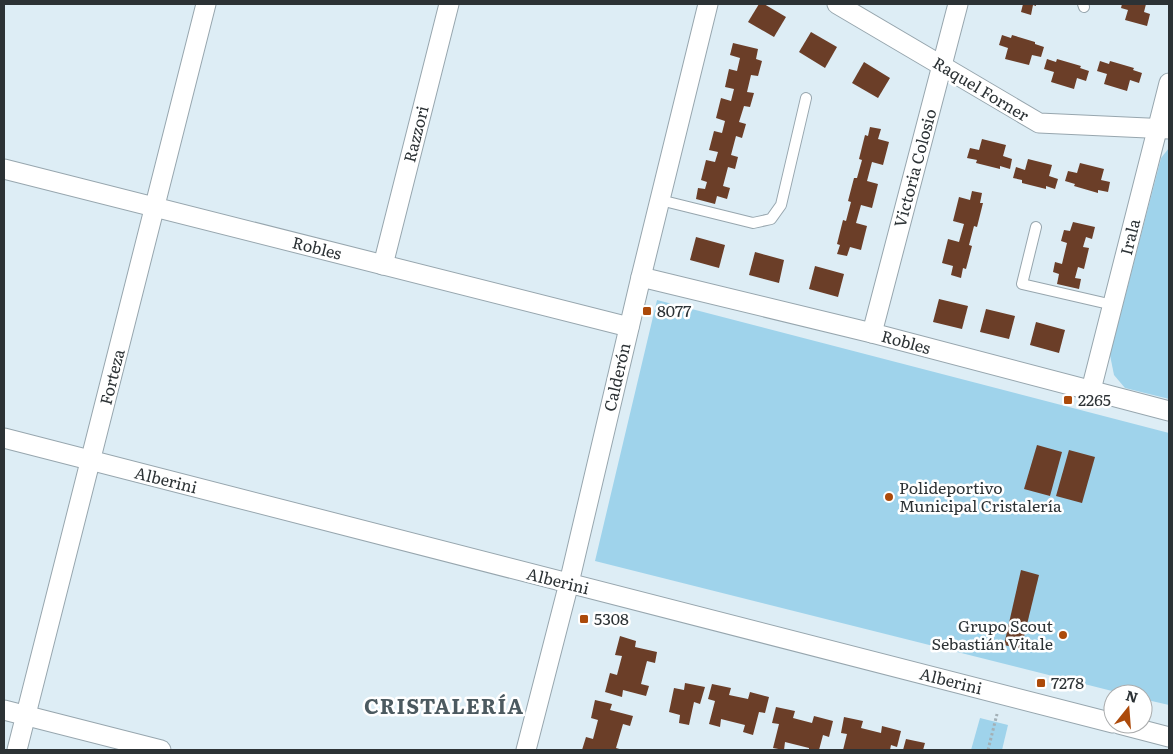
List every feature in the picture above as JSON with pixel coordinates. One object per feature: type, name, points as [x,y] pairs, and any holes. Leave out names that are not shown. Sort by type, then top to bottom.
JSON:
[{"type":"street","name":"Forteza","points":[[17,750],[206,4]]},
{"type":"street","name":"Razzori","points":[[383,265],[449,4]]},
{"type":"street","name":"Calderón","points":[[526,750],[569,583],[708,4]]},
{"type":"street","name":"Raquel Forner","points":[[838,4],[1039,123],[1163,129]]},
{"type":"street","name":"Victoria Colosio","points":[[872,333],[958,4]]},
{"type":"street","name":"Irala","points":[[1091,390],[1163,129],[1169,83]]},
{"type":"street","name":"Robles","points":[[4,169],[629,327]]},
{"type":"street","name":"Robles","points":[[641,277],[872,333],[1169,411]]},
{"type":"street","name":"Alberini","points":[[4,438],[1103,719]]},
{"type":"street","points":[[4,710],[161,750]]},
{"type":"street","points":[[1153,733],[1169,737]]},
{"type":"lane","points":[[660,200],[753,223],[771,219],[781,205],[806,98]]},
{"type":"lane","points":[[1036,227],[1022,284],[1113,305]]},
{"type":"path","points":[[988,750],[1002,694]]},
{"type":"shaded area","points":[[1169,148],[1169,399],[1125,388],[1114,375],[1110,355],[1161,158]]},
{"type":"shaded area","name":"Polideportivo Municipal Cristalería","points":[[657,300],[1169,433],[1169,705],[1153,701],[1153,684],[1103,684],[1103,689],[595,561]]},
{"type":"shaded area","points":[[980,718],[1008,725],[1002,750],[971,750]]},
{"type":"building","points":[[759,4],[764,4],[786,17],[774,37],[748,22]]},
{"type":"building","points":[[1023,4],[1036,4],[1036,6],[1033,5],[1031,15],[1021,12]]},
{"type":"building","points":[[1122,4],[1146,4],[1144,12],[1150,14],[1147,26],[1125,20],[1128,10],[1121,8]]},
{"type":"building","points":[[811,32],[837,47],[825,68],[799,52]]},
{"type":"building","points":[[1002,35],[1011,38],[1012,35],[1035,42],[1035,44],[1044,47],[1041,57],[1032,55],[1029,65],[1005,59],[1008,48],[999,45]]},
{"type":"building","points":[[733,43],[758,49],[756,59],[762,61],[758,76],[751,75],[747,92],[754,93],[750,107],[744,106],[739,122],[746,124],[742,138],[736,136],[731,155],[738,157],[735,169],[728,167],[723,186],[730,188],[727,199],[717,196],[715,204],[696,199],[698,188],[705,189],[707,182],[701,180],[706,160],[715,162],[718,152],[709,150],[714,131],[722,133],[725,121],[716,118],[721,98],[731,101],[734,89],[725,87],[729,69],[737,71],[740,58],[730,55]]},
{"type":"building","points":[[1047,59],[1056,62],[1057,59],[1081,66],[1080,68],[1089,71],[1086,81],[1077,78],[1074,89],[1051,82],[1054,72],[1044,69]]},
{"type":"building","points":[[1100,61],[1109,64],[1110,61],[1134,68],[1133,70],[1142,73],[1139,83],[1130,80],[1127,91],[1104,84],[1107,74],[1097,71]]},
{"type":"building","points":[[864,62],[890,78],[878,98],[852,83]]},
{"type":"building","points":[[870,127],[881,129],[878,139],[889,142],[883,165],[872,162],[867,181],[878,184],[872,208],[861,205],[856,223],[867,226],[861,250],[850,247],[847,256],[837,254],[840,245],[837,244],[843,220],[846,221],[851,202],[848,201],[854,178],[857,178],[862,160],[859,159],[865,135],[868,136]]},
{"type":"building","points":[[982,139],[1006,145],[1003,156],[1012,159],[1010,169],[1000,166],[1000,169],[976,163],[977,160],[967,158],[970,148],[979,150]]},
{"type":"building","points":[[1028,159],[1052,165],[1049,176],[1058,179],[1055,189],[1046,186],[1046,189],[1022,183],[1022,180],[1013,178],[1016,167],[1025,170]]},
{"type":"building","points":[[1080,163],[1104,169],[1101,180],[1110,182],[1108,192],[1098,190],[1098,193],[1074,186],[1075,184],[1065,181],[1068,171],[1077,173]]},
{"type":"building","points":[[972,191],[982,193],[980,203],[983,203],[977,227],[974,226],[969,245],[972,246],[966,269],[963,268],[961,278],[951,275],[953,266],[942,263],[948,239],[959,242],[964,224],[953,221],[959,197],[970,200]]},
{"type":"building","points":[[1073,222],[1095,227],[1092,239],[1086,237],[1083,247],[1089,248],[1084,269],[1078,267],[1075,278],[1081,279],[1079,289],[1057,284],[1059,274],[1053,272],[1055,262],[1062,264],[1067,243],[1061,241],[1064,230],[1070,231]]},
{"type":"building","points":[[696,237],[725,245],[719,268],[690,260]]},
{"type":"building","points":[[755,252],[784,260],[779,283],[749,275]]},
{"type":"building","points":[[815,266],[844,274],[838,297],[809,289]]},
{"type":"building","points":[[939,299],[968,306],[962,329],[933,322]]},
{"type":"building","points":[[986,309],[1015,316],[1009,339],[980,332]]},
{"type":"building","points":[[1036,322],[1065,330],[1059,353],[1030,345]]},
{"type":"building","points":[[1037,445],[1062,452],[1050,496],[1024,489]]},
{"type":"building","points":[[1069,450],[1095,457],[1082,503],[1056,496]]},
{"type":"building","points":[[1021,570],[1039,575],[1021,649],[1004,645]]},
{"type":"building","points":[[620,636],[636,641],[635,647],[657,652],[655,663],[647,661],[641,684],[649,686],[646,696],[623,690],[622,697],[605,692],[610,673],[617,675],[622,656],[615,655]]},
{"type":"building","points":[[685,683],[705,687],[700,704],[694,702],[689,725],[679,723],[680,715],[669,712],[674,688],[684,690]]},
{"type":"building","points":[[712,684],[731,688],[729,695],[748,699],[750,692],[769,697],[765,713],[759,712],[753,735],[743,732],[745,725],[721,719],[720,727],[709,724],[715,701],[708,699]]},
{"type":"building","points":[[595,700],[612,704],[610,710],[633,716],[630,726],[623,724],[616,748],[623,750],[582,750],[586,737],[593,739],[598,720],[591,718]]},
{"type":"building","points":[[776,707],[795,711],[793,718],[812,723],[814,716],[833,721],[829,737],[823,735],[819,750],[809,750],[809,748],[785,742],[784,750],[773,748],[779,724],[772,723]]},
{"type":"building","points":[[844,717],[863,721],[861,728],[881,733],[882,726],[901,731],[897,747],[891,745],[890,750],[843,750],[847,734],[841,733]]},
{"type":"building","points":[[906,739],[925,743],[923,750],[903,750]]},
{"type":"place","name":"8077","points":[[647,311]]},
{"type":"place","name":"2265","points":[[1068,400]]},
{"type":"place","name":"Polideportivo Municipal Cristalería","points":[[889,497]]},
{"type":"place","name":"5308","points":[[584,619]]},
{"type":"place","name":"Grupo Scout Sebastián Vitale","points":[[1063,635]]},
{"type":"place","name":"7278","points":[[1041,683]]},
{"type":"district","name":"CRISTALERÍA","points":[[444,707]]}]
